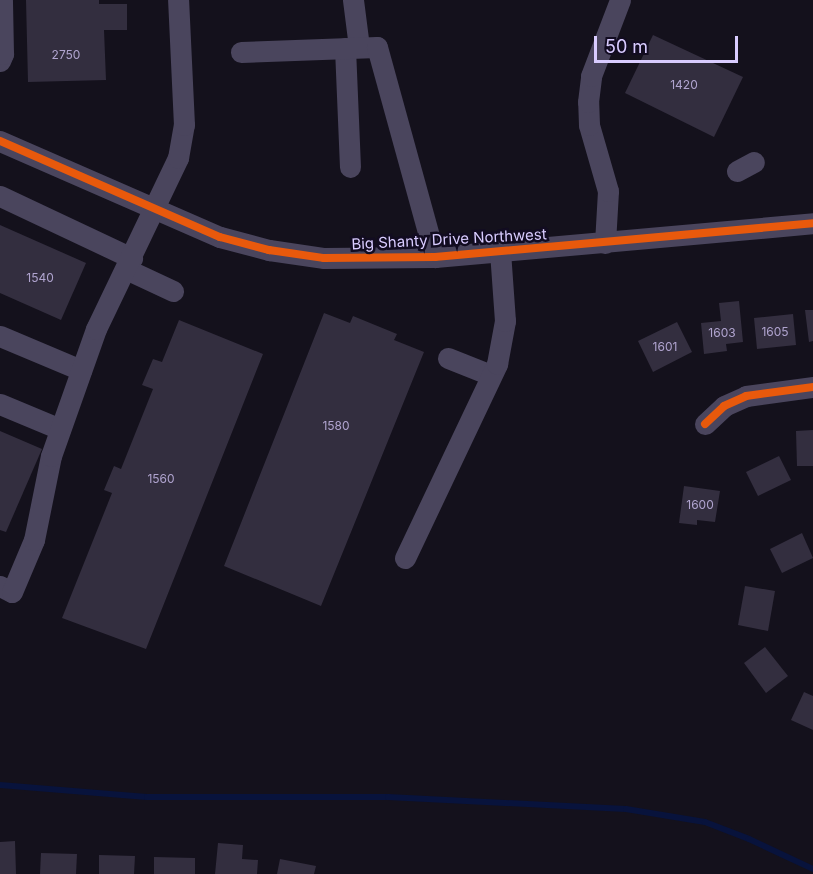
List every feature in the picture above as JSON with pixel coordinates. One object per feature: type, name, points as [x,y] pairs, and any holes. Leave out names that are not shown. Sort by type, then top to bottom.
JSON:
[{"type":"street","points":[[0,61],[3,54],[2,0]]},
{"type":"street","points":[[0,586],[12,592],[34,540],[51,456],[96,329],[178,158],[184,125],[178,0]]},
{"type":"street","points":[[350,167],[353,0]]},
{"type":"street","points":[[605,243],[614,188],[589,125],[588,102],[591,76],[621,0]]},
{"type":"street","points":[[241,52],[377,47],[435,257]]},
{"type":"street","name":"Big Shanty Drive Northwest","points":[[0,141],[220,237],[269,250],[324,258],[435,257],[813,223]]},
{"type":"street","points":[[0,196],[129,264],[173,291]]},
{"type":"street","points":[[405,558],[497,364],[505,321],[500,252]]},
{"type":"street","points":[[0,336],[81,370]]},
{"type":"street","points":[[448,358],[491,375]]},
{"type":"street","points":[[705,424],[724,406],[746,396],[813,387]]},
{"type":"street","points":[[0,404],[60,429]]},
{"type":"building","points":[[26,0],[99,0],[99,4],[127,4],[127,30],[104,30],[106,80],[28,82]]},
{"type":"building","points":[[653,35],[743,77],[714,137],[625,93]]},
{"type":"building","points":[[0,225],[86,263],[61,320],[0,293]]},
{"type":"building","points":[[739,301],[743,342],[726,344],[727,351],[704,354],[701,323],[721,321],[719,303]]},
{"type":"building","points":[[805,310],[813,310],[813,341],[809,342]]},
{"type":"building","points":[[324,313],[350,323],[353,316],[397,334],[394,340],[424,352],[321,606],[224,566]]},
{"type":"building","points":[[793,314],[796,345],[757,349],[754,318]]},
{"type":"building","points":[[179,320],[263,354],[146,649],[62,618],[112,493],[104,490],[114,466],[121,469],[153,389],[142,385],[153,359],[162,362]]},
{"type":"building","points":[[677,322],[692,352],[653,372],[638,341]]},
{"type":"building","points":[[813,430],[813,466],[797,466],[796,431]]},
{"type":"building","points":[[0,431],[42,449],[6,532],[0,530]]},
{"type":"building","points":[[779,456],[791,480],[758,496],[746,472]]},
{"type":"building","points":[[684,486],[720,491],[715,522],[697,520],[697,525],[679,523]]},
{"type":"building","points":[[802,533],[813,558],[782,573],[770,549]]},
{"type":"building","points":[[745,586],[775,591],[768,631],[738,625]]},
{"type":"building","points":[[765,647],[788,676],[766,693],[744,663]]},
{"type":"building","points":[[804,692],[813,696],[813,730],[791,720]]},
{"type":"building","points":[[15,841],[16,874],[0,874],[0,842]]},
{"type":"building","points":[[218,843],[243,845],[242,859],[258,860],[257,874],[215,874]]},
{"type":"building","points":[[41,853],[77,854],[76,874],[40,874]]},
{"type":"building","points":[[99,855],[135,856],[134,874],[99,874]]},
{"type":"building","points":[[154,857],[195,858],[195,874],[154,874]]},
{"type":"building","points":[[280,859],[316,866],[314,874],[277,874]]},
{"type":"waterway","points":[[0,785],[147,797],[388,797],[626,809],[705,822],[749,839],[813,869]]},
{"type":"cycle path","points":[[0,141],[220,237],[269,250],[324,258],[435,257],[813,223]]},
{"type":"cycle path","points":[[705,424],[724,406],[746,396],[813,387]]}]
